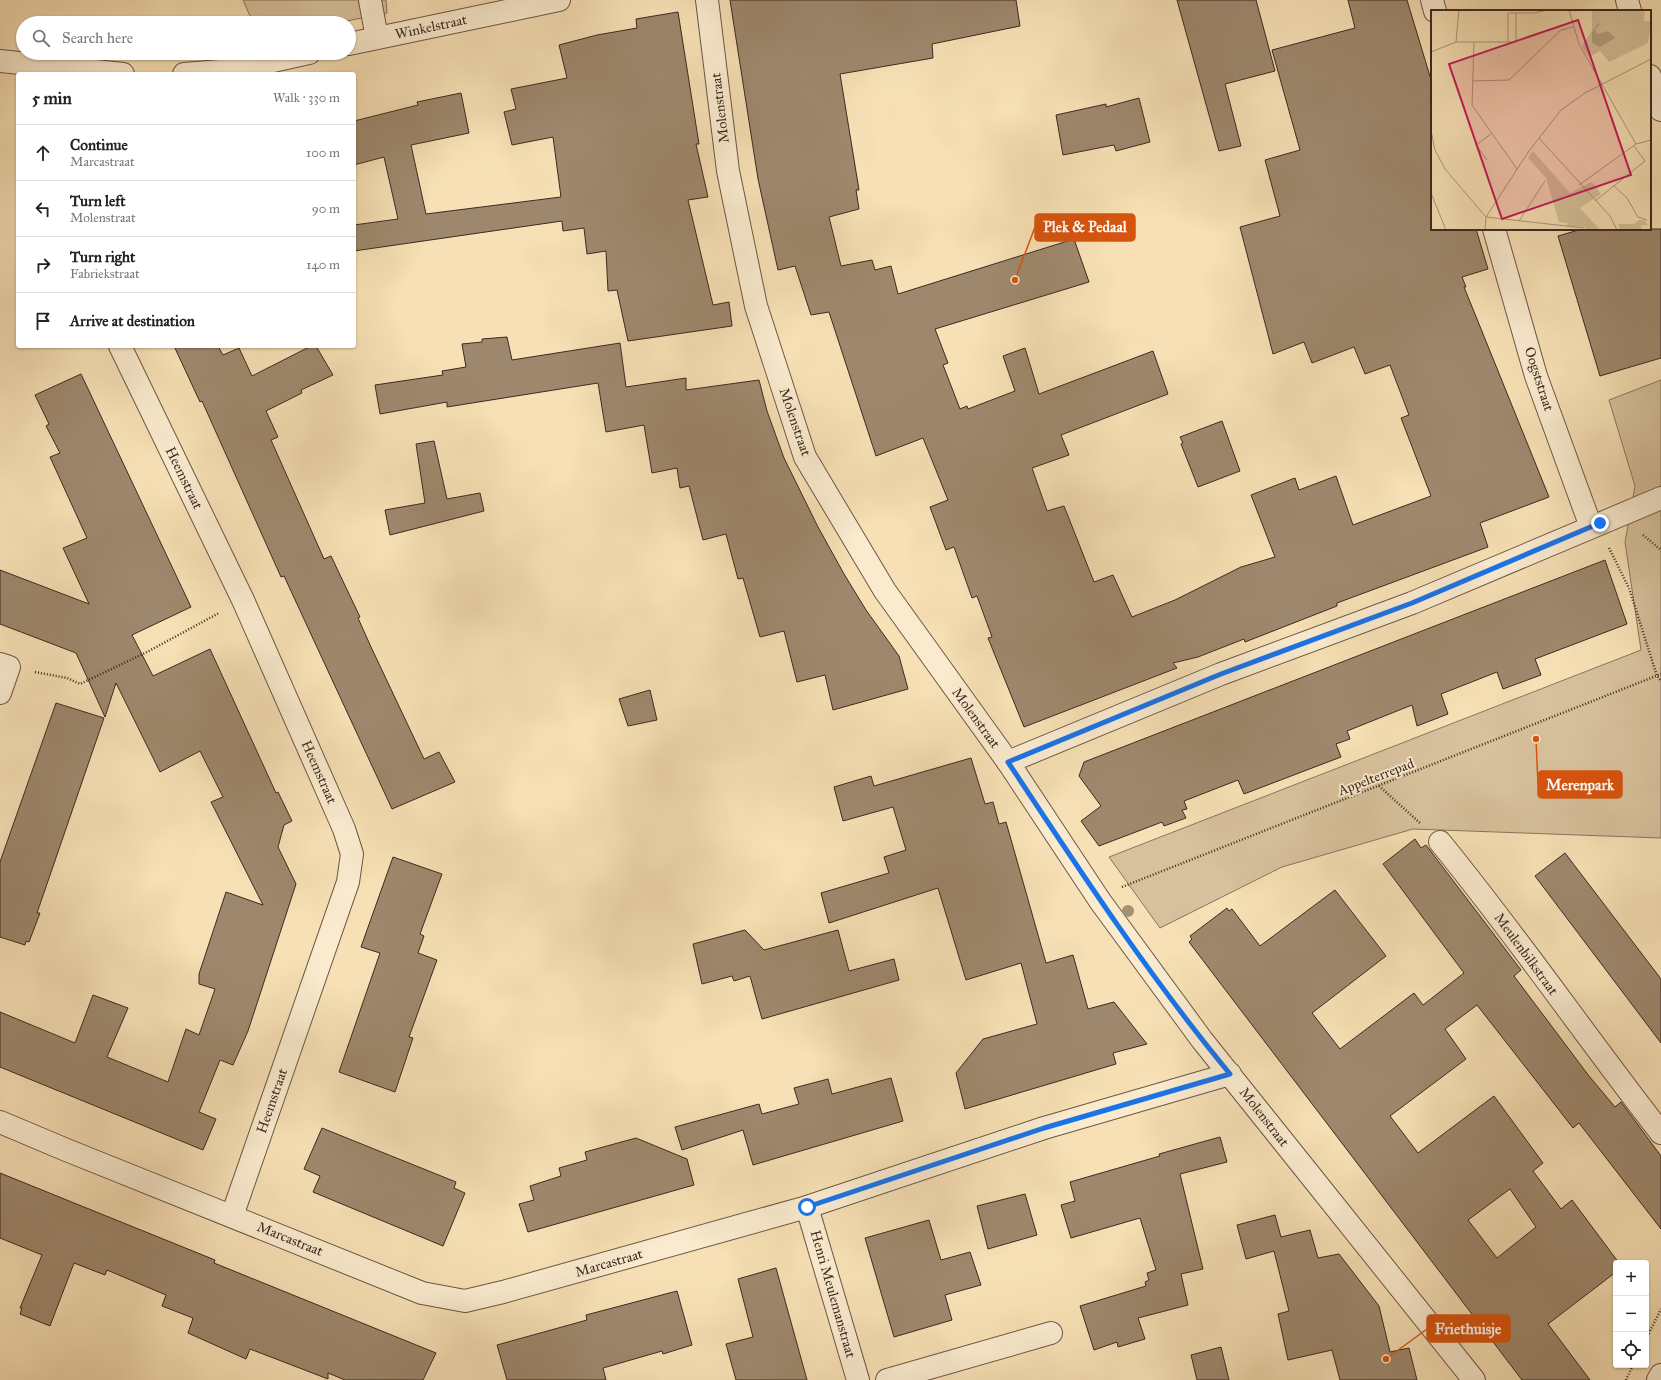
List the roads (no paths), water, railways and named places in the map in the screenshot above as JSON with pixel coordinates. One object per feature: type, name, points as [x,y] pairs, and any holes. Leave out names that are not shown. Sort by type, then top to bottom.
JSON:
[{"type":"street","points":[[370,0],[377,38]]},
{"type":"street","name":"Winkelstraat","points":[[356,42],[559,0]]},
{"type":"street","name":"Molenstraat","points":[[707,0],[728,171],[756,306],[805,456],[885,591],[1008,762],[1100,901],[1202,1040],[1474,1380]]},
{"type":"street","points":[[1432,0],[1435,10]]},
{"type":"street","points":[[1626,0],[1630,10]]},
{"type":"street","points":[[208,72],[233,70],[278,60]]},
{"type":"street","points":[[0,61],[52,71],[76,72]]},
{"type":"street","points":[[1651,79],[1661,110]]},
{"type":"street","name":"Oogststraat","points":[[1494,230],[1536,376],[1596,525]]},
{"type":"street","name":"Heemstraat","points":[[121,348],[243,600],[344,829],[352,854],[348,882],[232,1216]]},
{"type":"street","points":[[1008,762],[1221,674],[1412,603],[1661,498]]},
{"type":"street","points":[[0,693],[5,665]]},
{"type":"street","name":"Meulenbilkstraat","points":[[1440,842],[1476,886],[1603,1058],[1661,1133]]},
{"type":"street","name":"Marcastraat","points":[[0,1122],[422,1293],[465,1301],[503,1292],[807,1207],[1044,1128],[1230,1074]]},
{"type":"street","name":"Henri Meulemanstraat","points":[[807,1207],[858,1380]]},
{"type":"street","points":[[887,1380],[1051,1333]]},
{"type":"street","points":[[1658,1380],[1661,1374]]},
{"type":"place","name":"Plek & Pedaal","points":[[1015,280]]},
{"type":"place","name":"Merenpark","points":[[1536,739]]},
{"type":"place","name":"Friethuisje","points":[[1386,1359]]}]
